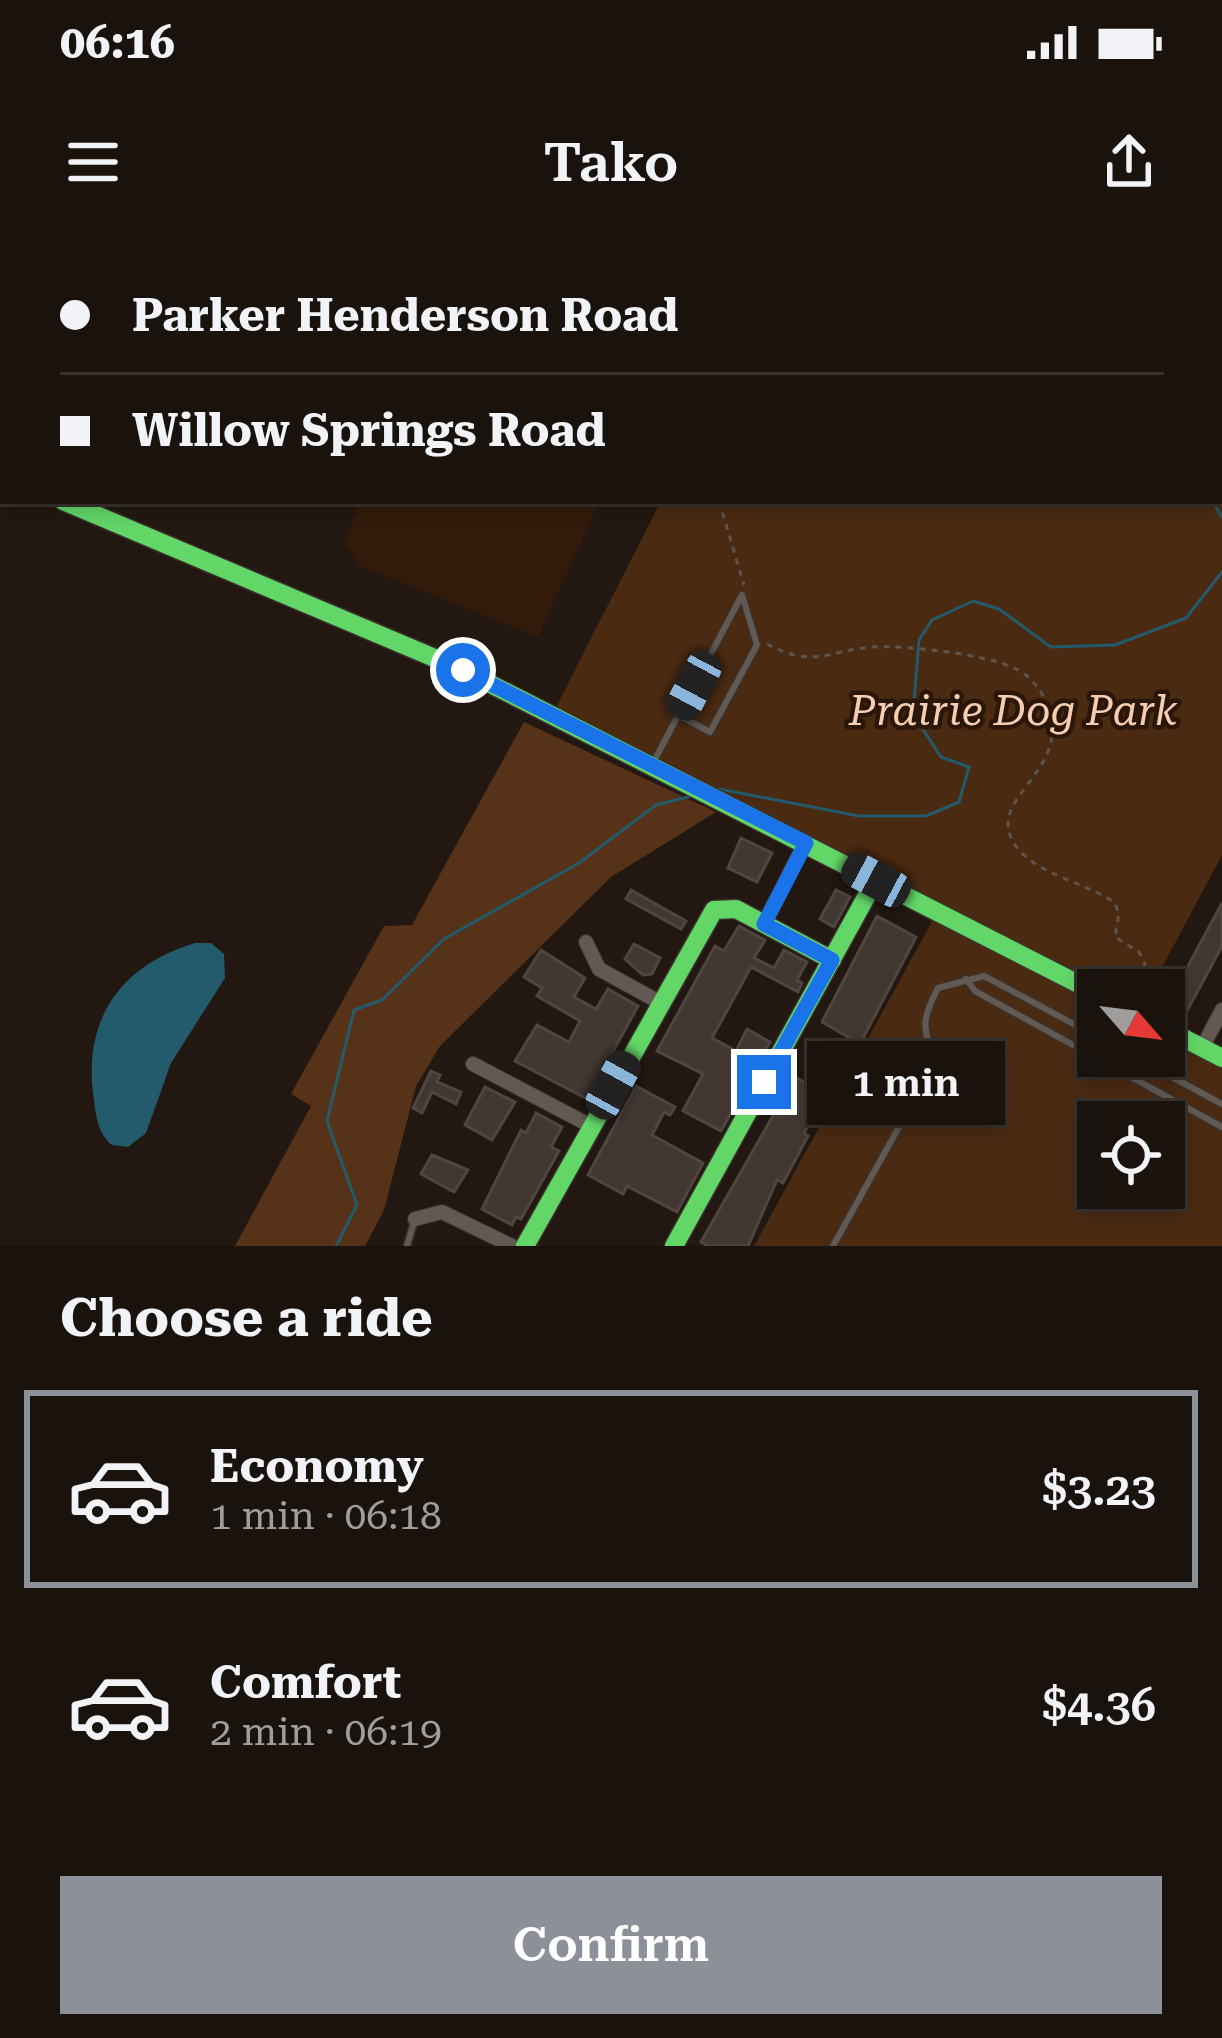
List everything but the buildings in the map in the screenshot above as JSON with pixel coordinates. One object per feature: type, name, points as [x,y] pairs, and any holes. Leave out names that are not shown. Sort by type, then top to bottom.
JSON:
[{"type":"street","points":[[70,504],[463,670],[1077,983]]},
{"type":"street","points":[[764,924],[806,843]]},
{"type":"street","points":[[674,1246],[876,880]]},
{"type":"street","points":[[525,1246],[658,1001],[714,910],[726,906],[832,960]]},
{"type":"street","points":[[586,942],[599,969],[658,1001]]},
{"type":"street","points":[[1202,1048],[1222,1010]]},
{"type":"street","points":[[1185,1039],[1222,1058]]},
{"type":"street","points":[[473,1064],[591,1126]]},
{"type":"street","points":[[415,1219],[442,1212],[512,1246]]},
{"type":"lane","points":[[661,768],[678,715],[742,596],[757,644],[710,732],[678,715]]},
{"type":"lane","points":[[833,1246],[936,1060],[922,1033],[924,1014],[938,988],[984,976],[1077,1026]]},
{"type":"lane","points":[[966,979],[976,992],[1222,1126]]},
{"type":"lane","points":[[1172,1077],[1222,1104]]},
{"type":"lane","points":[[407,1246],[415,1219]]},
{"type":"path","points":[[720,504],[746,589]]},
{"type":"path","points":[[760,634],[768,644],[800,658],[820,660],[866,647],[906,649],[998,662],[1030,679],[1042,693],[1054,730],[1051,752],[1011,806],[1009,832],[1023,854],[1114,902],[1119,913],[1115,937],[1139,952],[1143,969]]},
{"type":"shaded area","points":[[360,504],[599,504],[538,637],[360,566],[344,542]]},
{"type":"shaded area","points":[[524,722],[716,812],[611,877],[440,1046],[416,1086],[384,1210],[365,1246],[235,1246],[311,1106],[291,1094],[384,926],[412,925]]},
{"type":"green space","name":"Prairie Dog Park","points":[[659,504],[1222,504],[1222,855],[1161,969],[1077,969],[1077,975],[555,709]]},
{"type":"green space","points":[[934,918],[1077,993],[1077,1077],[1185,1077],[1185,1050],[1222,1069],[1222,1246],[754,1246]]},
{"type":"water","points":[[195,943],[211,943],[224,954],[225,978],[171,1063],[146,1133],[128,1147],[112,1145],[100,1128],[93,1093],[95,1041],[102,1018],[128,980],[147,965]]},
{"type":"waterway","points":[[1214,504],[1222,517]]},
{"type":"waterway","points":[[719,789],[859,816],[926,816],[959,802],[969,767],[941,757],[913,714],[919,640],[932,620],[973,601],[999,609],[1051,647],[1115,645],[1186,618],[1222,572]]},
{"type":"waterway","points":[[336,1246],[357,1205],[327,1121],[354,1010],[382,1000],[444,939],[579,863],[656,805],[692,796]]},
{"type":"traffic: fast","points":[[70,504],[463,670],[1077,983]]},
{"type":"traffic: fast","points":[[674,1246],[876,879]]},
{"type":"traffic: fast","points":[[525,1246],[714,910],[736,909],[832,960]]},
{"type":"traffic: fast","points":[[1185,1039],[1222,1058]]},
{"type":"route","points":[[463,670],[806,843],[764,924],[832,960],[764,1082]]}]
